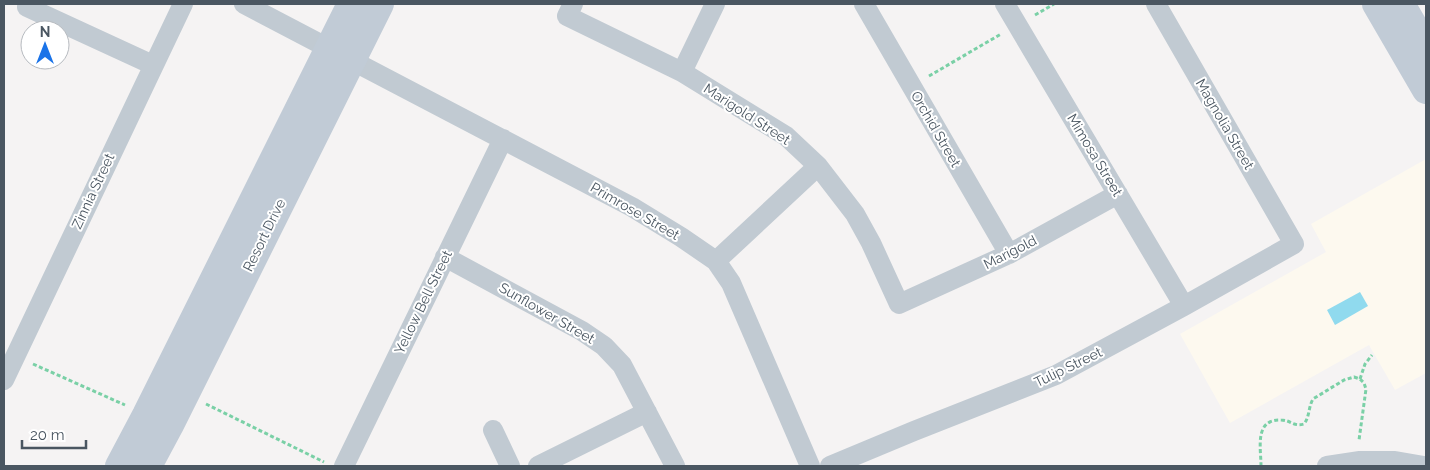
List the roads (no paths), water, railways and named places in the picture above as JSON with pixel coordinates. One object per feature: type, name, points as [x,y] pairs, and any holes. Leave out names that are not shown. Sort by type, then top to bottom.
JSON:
[{"type":"street","name":"Zinnia Street","points":[[4,380],[9,354],[183,4]]},
{"type":"street","points":[[244,4],[340,53]]},
{"type":"street","name":"Resort Drive","points":[[119,466],[158,420],[185,394],[340,53],[351,4]]},
{"type":"street","name":"Resort Drive","points":[[148,466],[158,420],[340,53],[380,4]]},
{"type":"street","name":"Marigold Street","points":[[573,4],[567,16],[682,72],[786,136],[818,166],[855,214],[871,243],[899,304]]},
{"type":"street","points":[[682,72],[715,4]]},
{"type":"street","name":"Orchid Street","points":[[864,4],[1008,254]]},
{"type":"street","name":"Mimosa Street","points":[[1005,4],[1184,306]]},
{"type":"street","name":"Magnolia Street","points":[[1156,4],[1294,244]]},
{"type":"street","points":[[1376,4],[1421,49]]},
{"type":"street","points":[[1401,4],[1421,49],[1426,90]]},
{"type":"street","points":[[27,7],[153,65]]},
{"type":"street","name":"Primrose Street","points":[[340,53],[632,207],[716,261],[731,282],[810,466]]},
{"type":"street","name":"Yellow Bell Street","points":[[344,466],[503,139]]},
{"type":"street","points":[[716,261],[818,166]]},
{"type":"street","name":"Marigold","points":[[899,304],[1008,254],[1118,194]]},
{"type":"street","name":"Tulip Street","points":[[830,466],[1056,375],[1294,244]]},
{"type":"street","name":"Sunflower Street","points":[[445,257],[582,330],[604,346],[622,366],[675,466]]},
{"type":"street","points":[[538,466],[647,412]]},
{"type":"street","points":[[493,430],[510,466]]},
{"type":"street","points":[[1327,466],[1360,461],[1395,461],[1424,466]]},
{"type":"water","points":[[1360,292],[1368,306],[1335,325],[1327,310]]}]
